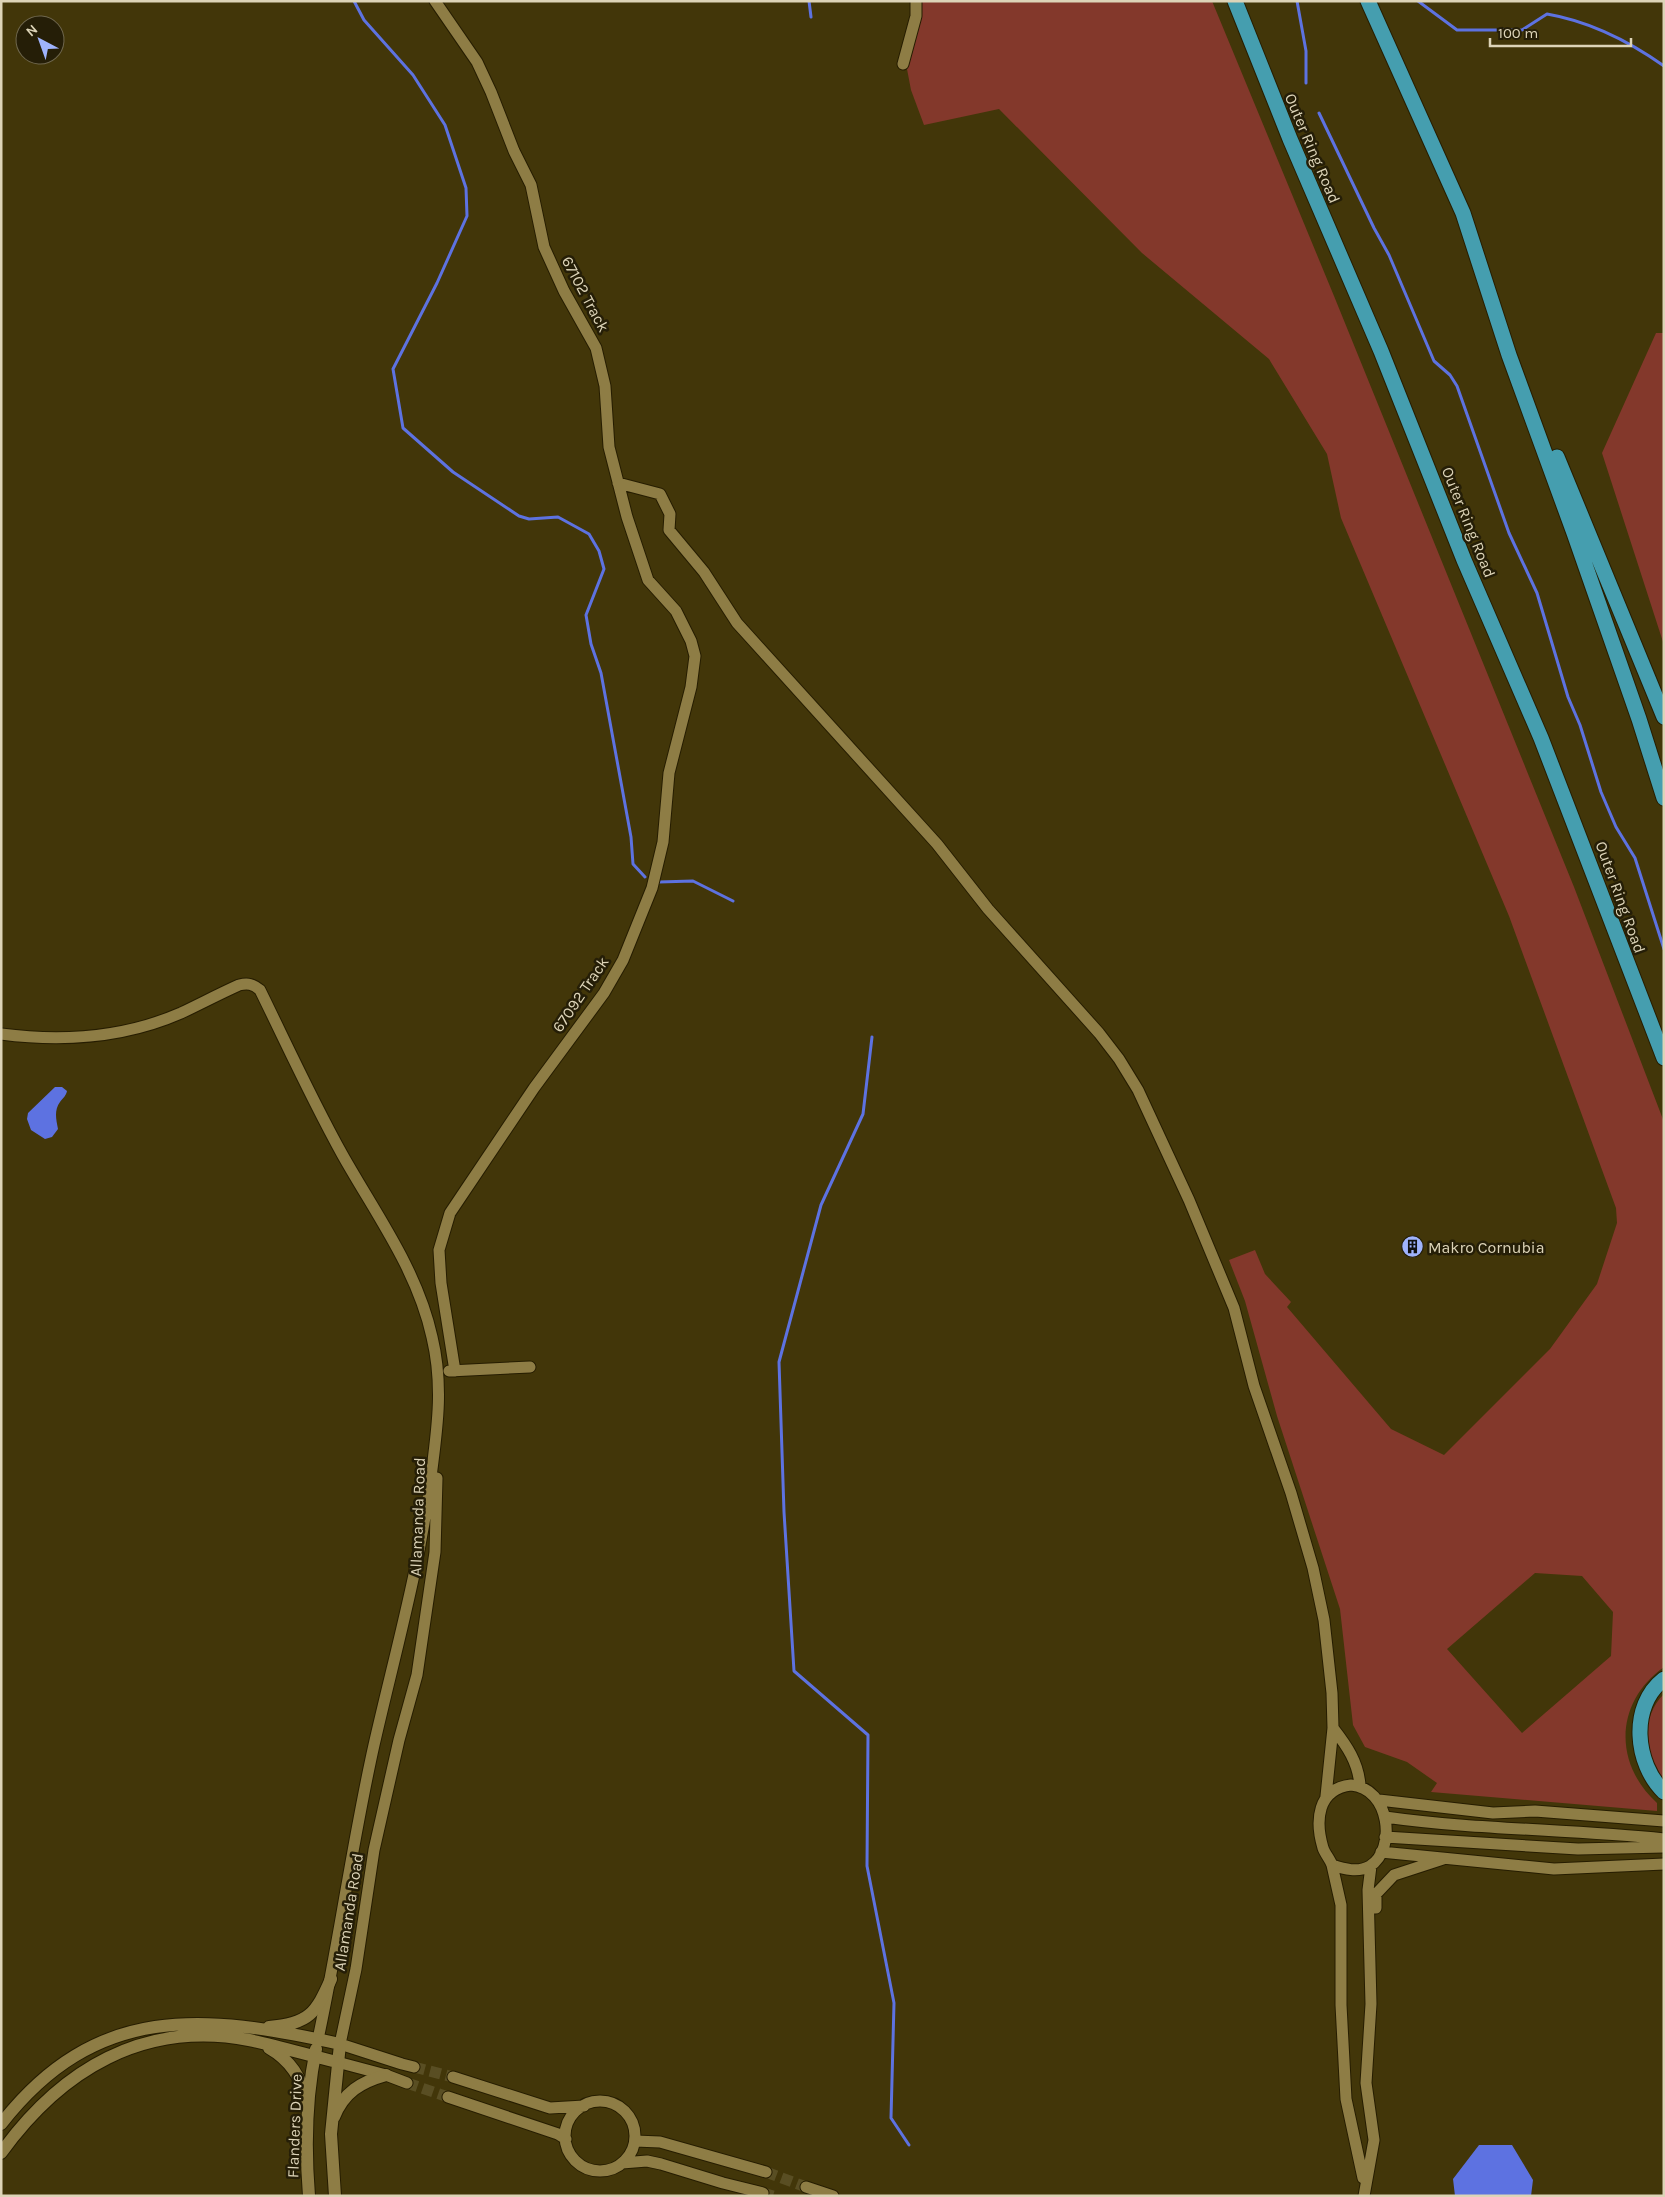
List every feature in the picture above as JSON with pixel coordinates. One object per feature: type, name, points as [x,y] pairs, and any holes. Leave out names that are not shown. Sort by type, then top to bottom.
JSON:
[{"type":"highway","name":"Outer Ring Road","points":[[1235,1],[1290,139],[1381,351],[1464,560],[1541,738],[1664,1058]]},
{"type":"highway","points":[[1368,1],[1463,214],[1509,355],[1639,719],[1664,798]]},
{"type":"highway","points":[[1534,422],[1555,452],[1664,717]]},
{"type":"highway","points":[[1664,1679],[1648,1700],[1640,1720],[1640,1740],[1644,1762],[1654,1782],[1664,1792]]},
{"type":"street","name":"67102 Track","points":[[435,1],[477,62],[491,92],[514,151],[531,185],[544,247],[564,291],[596,348],[605,386],[609,447],[618,483],[648,580],[676,611]]},
{"type":"street","points":[[903,64],[916,16],[916,1]]},
{"type":"street","points":[[618,483],[660,494],[670,514],[669,530],[704,572],[737,623],[836,730],[937,844],[988,909],[1099,1033],[1138,1090],[1190,1200],[1234,1308],[1254,1386],[1291,1493],[1313,1568],[1324,1620],[1331,1683],[1333,1728],[1326,1796],[1321,1806],[1320,1821],[1324,1851],[1332,1865],[1341,1905],[1341,2005],[1346,2099],[1357,2144],[1364,2190]]},
{"type":"street","name":"67092 Track","points":[[455,1371],[441,1283],[439,1250],[450,1213],[534,1088],[604,993],[623,960],[652,888],[662,842],[669,773],[693,673],[695,656],[692,641],[676,611]]},
{"type":"street","points":[[1,1034],[28,1038],[66,1038],[110,1034],[151,1024],[180,1013],[239,984],[254,985],[260,990],[302,1080],[342,1154],[393,1240],[421,1301],[432,1335],[439,1372],[440,1401],[436,1441]]},
{"type":"street","points":[[439,1372],[530,1367]]},
{"type":"street","name":"Allamanda Road","points":[[318,2039],[331,1979],[353,1847],[425,1521],[436,1441]]},
{"type":"street","name":"Allamanda Road","points":[[340,2044],[356,1969],[374,1850],[390,1777],[417,1675],[429,1601],[435,1552],[437,1500],[436,1441]]},
{"type":"street","points":[[1333,1728],[1351,1752],[1354,1764],[1359,1772],[1360,1786]]},
{"type":"street","points":[[1326,1796],[1337,1787],[1351,1784],[1360,1786],[1375,1796],[1493,1813],[1535,1811],[1664,1821]]},
{"type":"street","points":[[1364,2190],[1374,2140],[1366,2084],[1371,2004],[1371,1945],[1368,1890],[1371,1866],[1381,1852],[1385,1837],[1385,1817],[1375,1796]]},
{"type":"street","points":[[1385,1817],[1560,1833],[1622,1835],[1664,1839]]},
{"type":"street","points":[[1385,1837],[1578,1849],[1664,1847]]},
{"type":"street","points":[[1381,1852],[1554,1869],[1664,1864]]},
{"type":"street","points":[[1371,1945],[1376,1894],[1394,1875],[1447,1858]]},
{"type":"street","points":[[1332,1865],[1356,1870],[1371,1866]]},
{"type":"street","points":[[254,2028],[294,2024],[309,2017],[318,2007],[331,1979]]},
{"type":"street","points":[[1,2124],[50,2073],[87,2049],[121,2034],[152,2026],[231,2024],[340,2044],[414,2067]]},
{"type":"street","name":"Flanders Drive","points":[[1,2153],[33,2112],[74,2076],[102,2060],[153,2041],[181,2037],[233,2038],[337,2062]]},
{"type":"street","name":"Flanders Drive","points":[[309,2196],[306,2150],[308,2114],[314,2057],[318,2039]]},
{"type":"street","points":[[261,2043],[286,2061],[296,2072],[303,2090],[308,2114]]},
{"type":"street","points":[[335,2196],[331,2134],[340,2044]]},
{"type":"street","points":[[337,2062],[386,2075],[407,2083]]},
{"type":"street","points":[[333,2118],[338,2106],[355,2087],[368,2080],[386,2075]]},
{"type":"street","points":[[453,2077],[550,2108],[584,2106]]},
{"type":"street","points":[[448,2096],[558,2134],[566,2139]]},
{"type":"street","points":[[622,2163],[631,2153],[635,2141],[632,2121],[619,2107],[607,2102],[594,2102],[577,2111],[569,2121],[566,2139],[572,2156],[586,2168],[604,2171],[622,2163],[648,2161],[763,2193]]},
{"type":"street","points":[[635,2141],[660,2142],[766,2172]]},
{"type":"street","points":[[806,2186],[833,2196]]},
{"type":"shaded area","points":[[920,1],[1212,1],[1574,887],[1664,1122],[1664,1667],[1648,1681],[1636,1697],[1629,1715],[1626,1733],[1627,1752],[1633,1770],[1643,1787],[1657,1803],[1657,1811],[1431,1792],[1437,1783],[1407,1762],[1365,1747],[1353,1725],[1340,1609],[1277,1416],[1245,1301],[1229,1260],[1255,1250],[1265,1274],[1291,1302],[1287,1307],[1391,1429],[1444,1455],[1550,1349],[1597,1284],[1617,1223],[1616,1208],[1509,916],[1341,518],[1327,454],[1269,359],[1142,253],[999,109],[924,125],[911,90],[907,69]],"holes":[[[1535,1573],[1582,1576],[1613,1612],[1611,1656],[1522,1733],[1447,1649]]]},
{"type":"shaded area","points":[[1656,333],[1664,333],[1664,645],[1602,453]]},
{"type":"shaded area","points":[[1664,1694],[1664,1781],[1656,1772],[1651,1761],[1647,1737],[1651,1714],[1656,1703]]},
{"type":"water","points":[[55,1087],[62,1087],[67,1091],[56,1111],[58,1129],[52,1137],[45,1139],[31,1130],[27,1119],[28,1113]]},
{"type":"water","points":[[1479,2145],[1512,2145],[1533,2180],[1531,2196],[1455,2196],[1453,2179]]},
{"type":"waterway","points":[[354,1],[364,20],[413,75],[445,125],[466,188],[467,216],[437,283],[393,369],[403,428],[453,472],[519,516],[529,519],[558,517],[589,534],[599,551],[604,569],[586,615],[591,644],[601,673],[631,837],[633,864],[645,877]]},
{"type":"waterway","points":[[809,1],[811,17]]},
{"type":"waterway","points":[[1297,1],[1306,51],[1306,83]]},
{"type":"waterway","points":[[1418,1],[1457,30],[1522,30],[1547,14],[1562,17],[1593,27],[1623,41],[1664,66]]},
{"type":"waterway","points":[[1319,113],[1374,228],[1389,255],[1434,361],[1450,375],[1457,386],[1509,533],[1537,593],[1568,697],[1580,725],[1601,792],[1616,827],[1635,858],[1664,949]]},
{"type":"waterway","points":[[659,882],[693,881],[733,901]]},
{"type":"waterway","points":[[872,1037],[863,1114],[821,1205],[779,1362],[784,1512],[794,1671],[868,1735],[867,1866],[894,2003],[891,2118],[909,2145]]},
{"type":"tunnel","points":[[414,2067],[453,2077]]},
{"type":"tunnel","points":[[407,2083],[448,2097]]},
{"type":"tunnel","points":[[766,2172],[806,2187]]},
{"type":"tunnel","points":[[763,2193],[773,2196]]},
{"type":"place","name":"Makro Cornubia","points":[[1412,1247]]}]
